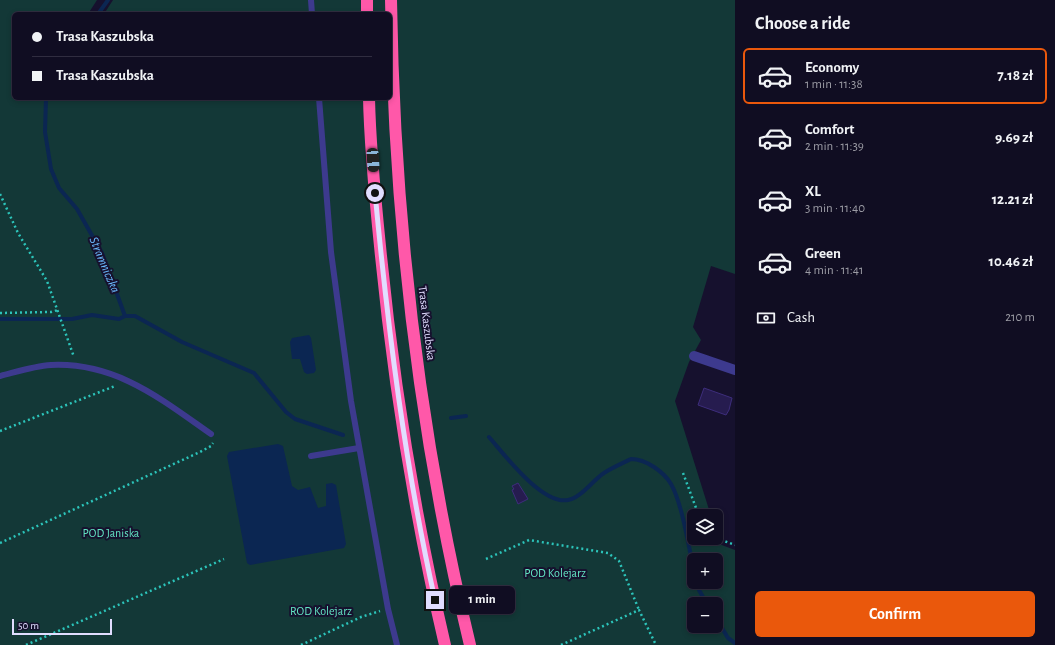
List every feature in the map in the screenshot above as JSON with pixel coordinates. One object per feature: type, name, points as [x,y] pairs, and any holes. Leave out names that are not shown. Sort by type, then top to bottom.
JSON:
[{"type":"highway","points":[[367,0],[367,12]]},
{"type":"highway","name":"Trasa Kaszubska","points":[[391,0],[391,12]]},
{"type":"highway","name":"Trasa Kaszubska","points":[[392,26],[397,156],[411,311],[424,412],[439,496],[470,645]]},
{"type":"highway","points":[[369,100],[375,193],[391,349],[413,491],[445,645]]},
{"type":"street","points":[[694,356],[735,370]]},
{"type":"lane","points":[[311,0],[312,12]]},
{"type":"lane","points":[[319,100],[331,252],[351,401],[388,609],[398,645]]},
{"type":"lane","points":[[0,376],[50,365],[76,366],[104,372],[138,384],[211,434]]},
{"type":"lane","points":[[311,456],[359,448]]},
{"type":"path","points":[[0,194],[18,233],[47,281],[72,350],[76,366]]},
{"type":"path","points":[[0,313],[51,312],[58,310]]},
{"type":"path","points":[[0,431],[107,390],[117,385],[122,378]]},
{"type":"path","points":[[0,543],[200,452],[211,446],[214,440],[211,434]]},
{"type":"path","points":[[683,473],[696,509]]},
{"type":"path","points":[[486,559],[530,540],[608,553],[619,561],[639,610],[656,645]]},
{"type":"path","points":[[723,541],[735,545]]},
{"type":"path","points":[[26,645],[224,559]]},
{"type":"path","points":[[301,645],[361,617],[388,609]]},
{"type":"path","points":[[561,645],[639,610]]},
{"type":"green space","points":[[0,0],[97,0],[89,12],[12,12],[12,100],[392,100],[392,12],[105,12],[113,0],[735,0],[735,274],[711,266],[693,327],[701,340],[689,362],[675,401],[709,509],[687,509],[687,545],[722,545],[735,550],[735,645],[0,645]]},
{"type":"water","points":[[309,335],[311,338],[316,370],[314,373],[307,374],[304,372],[300,359],[292,359],[290,342],[292,338]]},
{"type":"water","points":[[278,444],[283,446],[292,486],[298,490],[310,487],[318,508],[326,506],[326,484],[332,483],[336,485],[346,544],[344,548],[250,565],[247,563],[227,456],[229,452]]},
{"type":"building","points":[[704,388],[732,398],[726,415],[698,405]]},
{"type":"building","points":[[518,483],[528,499],[518,504],[512,490],[514,489],[512,486]]},
{"type":"waterway","name":"Stramniczka","points":[[99,12],[108,0]]},
{"type":"waterway","name":"Stramniczka","points":[[46,100],[45,132],[51,169],[59,188],[77,209],[102,253],[125,316]]},
{"type":"waterway","points":[[0,319],[72,319],[92,315],[119,319],[125,316],[135,316],[182,342],[254,373],[286,412],[295,419],[343,435]]},
{"type":"waterway","points":[[451,418],[466,416]]},
{"type":"waterway","points":[[489,437],[524,477],[547,495],[558,499],[573,499],[604,473],[631,459],[643,461],[654,467],[668,479],[675,492],[679,502],[690,553]]},
{"type":"waterway","points":[[699,589],[703,597]]},
{"type":"waterway","points":[[723,630],[728,638],[735,643]]},
{"type":"route","points":[[375,193],[391,349],[413,491],[435,600]]},
{"type":"park label","name":"POD Janiska","points":[[111,533]]},
{"type":"park label","name":"POD Kolejarz","points":[[555,573]]},
{"type":"park label","name":"ROD Kolejarz","points":[[321,611]]}]
